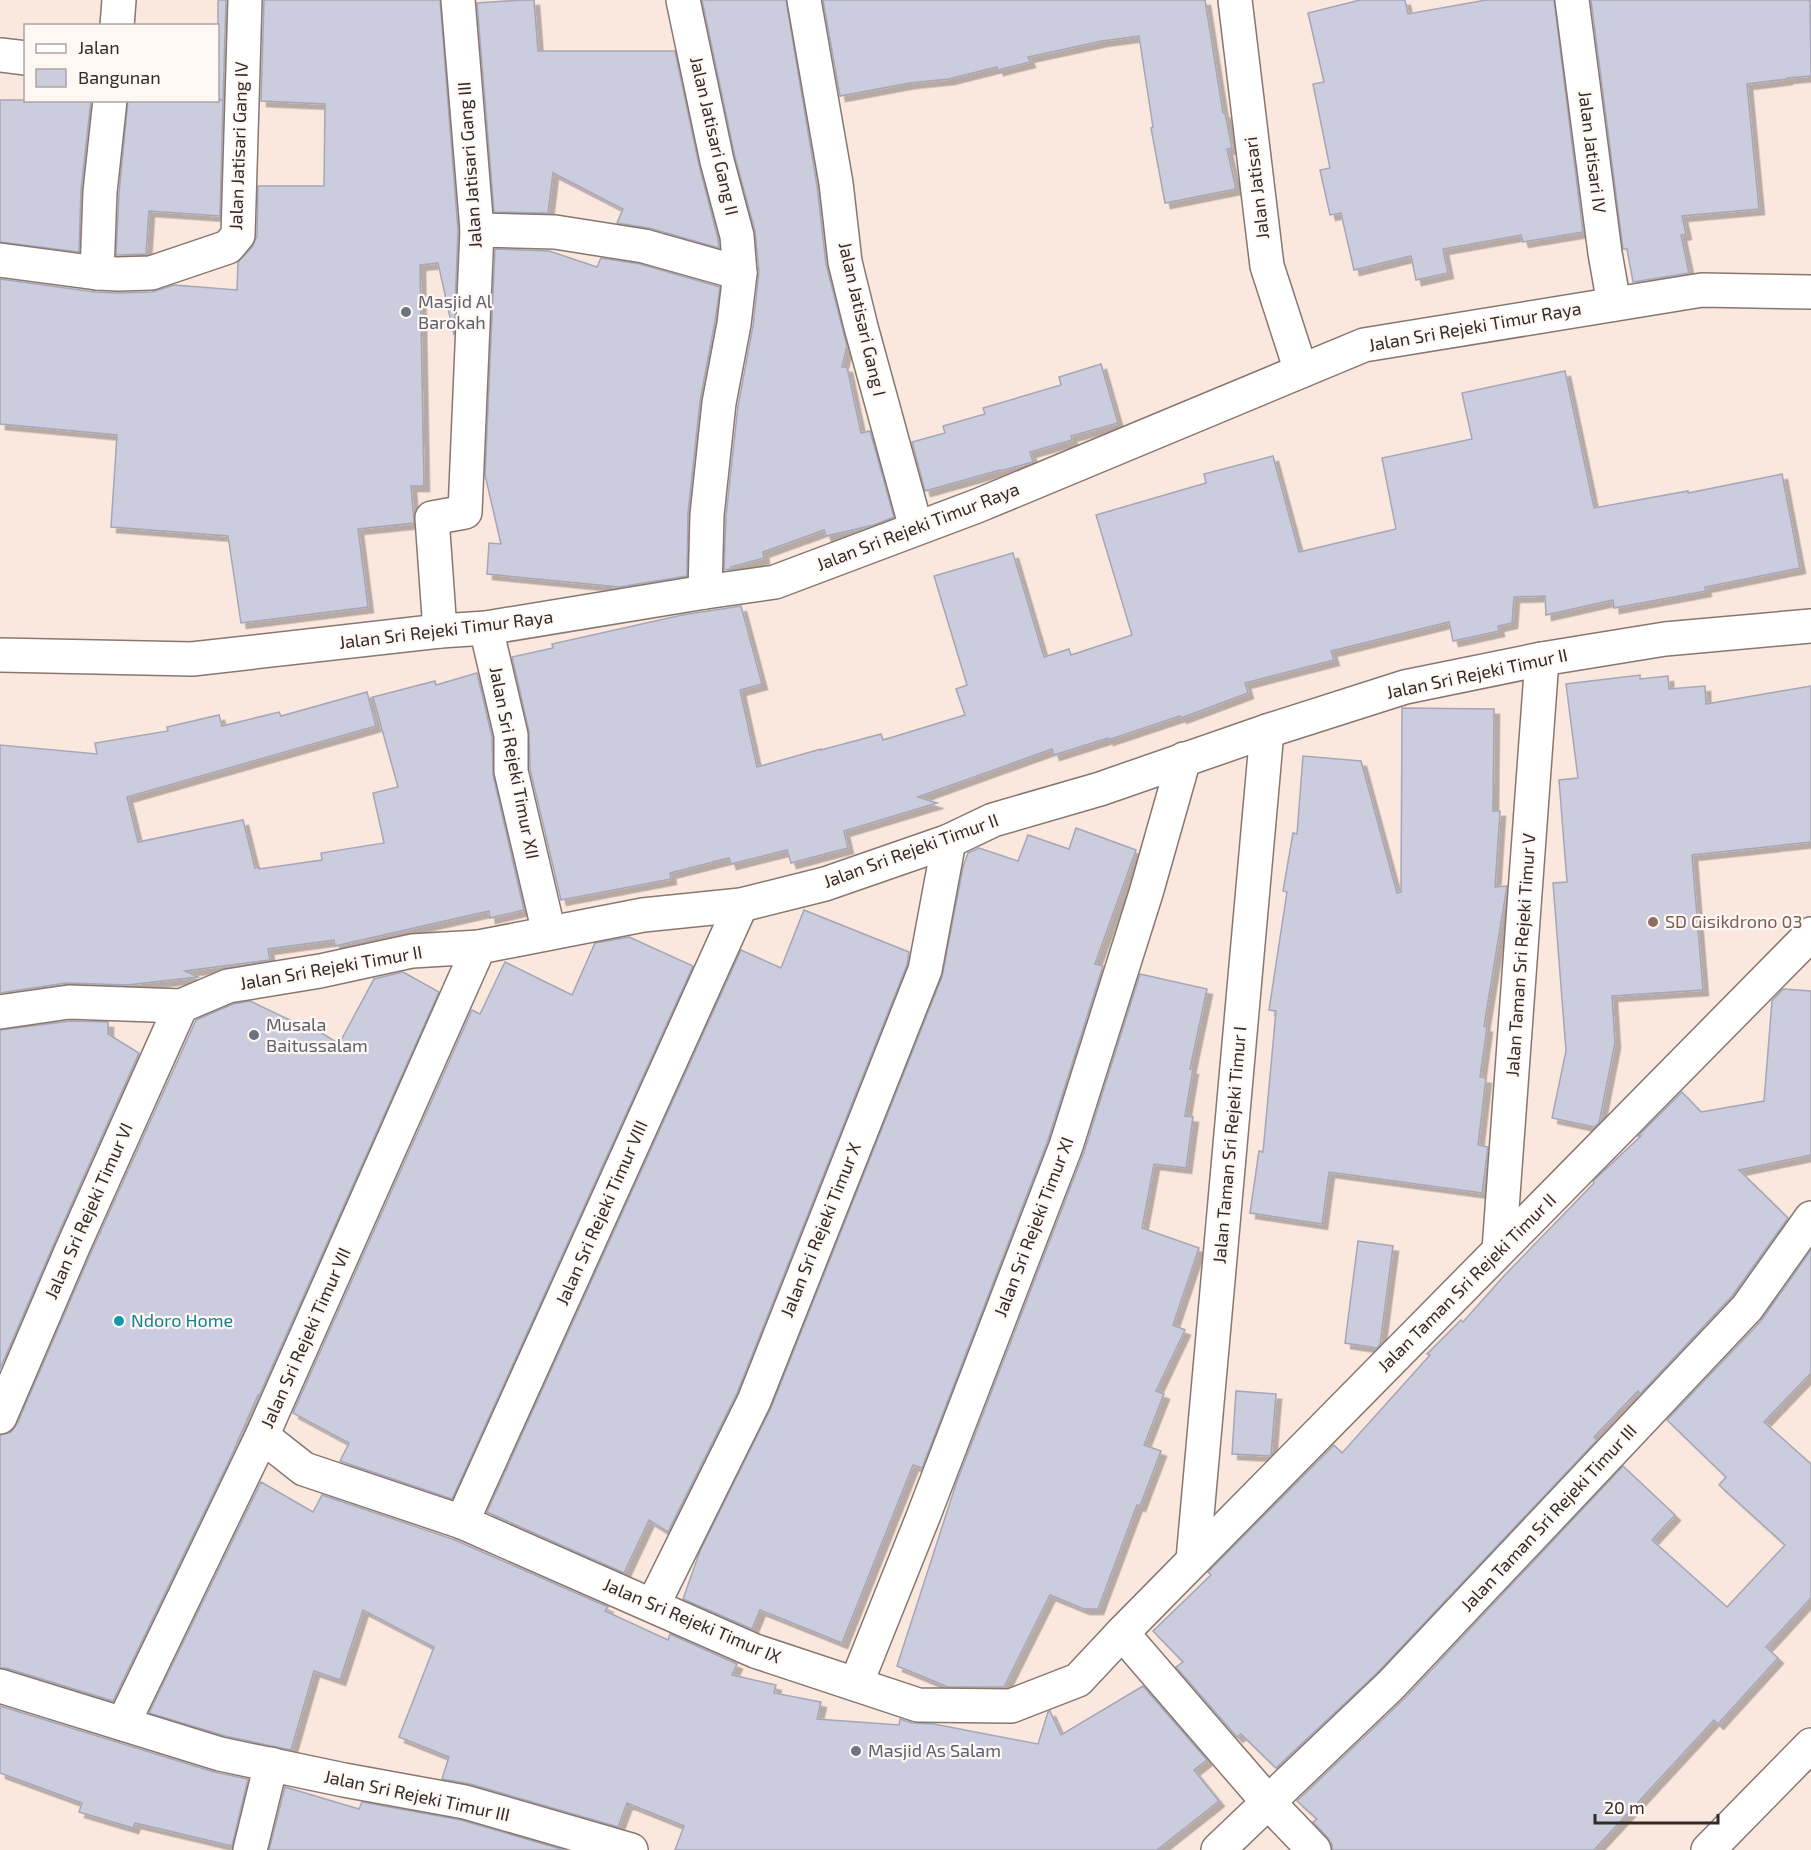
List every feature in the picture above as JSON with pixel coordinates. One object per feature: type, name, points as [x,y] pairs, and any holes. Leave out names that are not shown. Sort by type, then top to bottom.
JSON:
[{"type":"street","points":[[117,24],[119,0]]},
{"type":"street","name":"Jalan Jatisari Gang IV","points":[[0,260],[108,273],[151,273],[228,247],[234,241],[238,235],[229,80],[245,0]]},
{"type":"street","name":"Jalan Jatisari Gang III","points":[[440,631],[432,518],[465,512],[477,230],[458,0]]},
{"type":"street","name":"Jalan Jatisari Gang II","points":[[683,0],[717,161],[737,236],[740,273],[734,324],[719,403],[707,515],[705,592]]},
{"type":"street","name":"Jalan Jatisari Gang I","points":[[804,0],[836,183],[845,262],[916,528]]},
{"type":"street","name":"Jalan Jatisari","points":[[1235,0],[1267,266],[1301,371]]},
{"type":"street","name":"Jalan Jatisari IV","points":[[1572,0],[1605,253],[1614,304]]},
{"type":"street","points":[[0,55],[24,58]]},
{"type":"street","points":[[108,273],[100,192],[111,102]]},
{"type":"street","points":[[477,230],[555,232],[644,246],[740,273]]},
{"type":"street","name":"Jalan Sri Rejeki Timur Raya","points":[[0,655],[192,659],[440,631],[486,628],[775,582],[977,506],[1364,345],[1702,290],[1811,292]]},
{"type":"street","name":"Jalan Sri Rejeki Timur II","points":[[0,1012],[69,1002],[181,1006],[228,986],[320,971],[412,951],[480,947],[643,915],[741,905],[825,884],[949,841],[993,820],[1100,789],[1267,730],[1405,687],[1542,659],[1665,639],[1811,626]]},
{"type":"street","name":"Jalan Sri Rejeki Timur XII","points":[[486,628],[511,735],[511,771],[549,933]]},
{"type":"street","name":"Jalan Taman Sri Rejeki Timur V","points":[[1499,1250],[1542,659]]},
{"type":"street","name":"Jalan Taman Sri Rejeki Timur I","points":[[1193,1560],[1267,730]]},
{"type":"street","name":"Jalan Sri Rejeki Timur XI","points":[[856,1684],[1066,1146],[1146,893],[1184,759]]},
{"type":"street","name":"Jalan Sri Rejeki Timur X","points":[[652,1605],[754,1401],[925,970],[949,841]]},
{"type":"street","name":"Jalan Sri Rejeki Timur VIII","points":[[462,1522],[741,905]]},
{"type":"street","name":"Jalan Taman Sri Rejeki Timur II","points":[[1122,1633],[1811,934]]},
{"type":"street","name":"Jalan Sri Rejeki Timur VII","points":[[123,1724],[262,1436],[480,947]]},
{"type":"street","name":"Jalan Sri Rejeki Timur VI","points":[[0,1417],[73,1246],[181,1006]]},
{"type":"street","name":"Jalan Taman Sri Rejeki Timur III","points":[[1268,1802],[1391,1685],[1747,1308],[1811,1218]]},
{"type":"street","name":"Jalan Sri Rejeki Timur IX","points":[[262,1436],[304,1469],[462,1522],[755,1651],[918,1705],[1011,1706],[1078,1680],[1122,1633]]},
{"type":"street","points":[[1122,1633],[1268,1802],[1314,1850]]},
{"type":"street","name":"Jalan Sri Rejeki Timur III","points":[[0,1686],[220,1754],[465,1802],[631,1850]]},
{"type":"street","points":[[1708,1850],[1811,1745]]},
{"type":"street","points":[[250,1850],[271,1764]]},
{"type":"street","points":[[1218,1850],[1268,1802]]},
{"type":"building","points":[[218,0],[226,0],[223,100],[219,99]]},
{"type":"building","points":[[264,0],[440,0],[458,230],[454,335],[438,263],[420,265],[424,486],[411,486],[414,523],[358,529],[368,607],[241,623],[228,536],[111,527],[117,435],[0,424],[0,279],[95,292],[152,292],[174,285],[237,290],[238,262],[252,247],[257,236],[258,186],[324,186],[325,104],[261,101]]},
{"type":"building","points":[[534,0],[538,51],[675,51],[719,248],[649,228],[617,223],[623,209],[553,173],[548,213],[494,212],[477,3]]},
{"type":"building","points":[[702,0],[786,0],[817,186],[826,264],[847,346],[842,367],[847,367],[861,433],[870,431],[894,517],[874,525],[826,536],[824,530],[763,552],[764,558],[724,570],[726,516],[738,406],[753,326],[759,272],[755,231],[735,157]]},
{"type":"building","points":[[823,0],[1205,0],[1223,113],[1225,113],[1232,148],[1227,149],[1236,189],[1165,203],[1151,128],[1153,127],[1139,36],[1102,41],[1028,57],[1030,62],[998,70],[997,67],[949,79],[910,83],[840,96]]},
{"type":"building","points":[[1360,0],[1405,0],[1408,14],[1486,0],[1554,0],[1583,232],[1523,242],[1521,235],[1443,249],[1448,273],[1416,280],[1411,256],[1354,270],[1341,213],[1330,215],[1320,170],[1330,168],[1313,84],[1324,82],[1308,13]]},
{"type":"building","points":[[1591,0],[1810,0],[1811,76],[1747,84],[1759,209],[1682,216],[1686,234],[1681,235],[1689,273],[1633,282],[1627,249],[1623,249]]},
{"type":"building","points":[[0,100],[91,102],[81,190],[79,252],[0,242]]},
{"type":"building","points":[[223,100],[220,216],[149,211],[146,254],[116,255],[128,102],[219,102]]},
{"type":"building","points":[[495,249],[549,251],[597,267],[601,258],[640,264],[720,287],[700,401],[688,513],[687,576],[619,587],[487,574],[489,543],[501,544],[485,475]]},
{"type":"building","points":[[1101,364],[1118,423],[1071,436],[1072,440],[1030,452],[1033,462],[925,491],[912,442],[945,433],[943,426],[985,414],[983,408],[1061,385],[1059,377]]},
{"type":"building","points":[[1565,371],[1594,508],[1688,491],[1688,493],[1782,474],[1800,568],[1705,587],[1706,591],[1614,608],[1613,600],[1546,615],[1545,596],[1514,597],[1512,623],[1498,626],[1499,631],[1453,641],[1449,622],[1331,651],[1334,660],[1245,683],[1248,693],[1181,718],[1180,716],[1054,755],[1052,749],[918,797],[937,803],[844,831],[848,848],[791,863],[787,850],[731,864],[729,858],[670,873],[671,879],[561,900],[530,769],[529,731],[512,657],[553,648],[552,644],[682,615],[741,606],[762,684],[740,690],[757,767],[881,734],[883,740],[965,715],[956,689],[967,685],[934,576],[1013,553],[1044,657],[1069,649],[1071,655],[1132,635],[1096,515],[1206,483],[1204,474],[1273,456],[1299,552],[1396,529],[1382,458],[1472,439],[1462,393]]},
{"type":"building","points":[[477,673],[492,737],[493,775],[524,910],[490,918],[489,911],[335,946],[334,940],[268,949],[270,960],[185,971],[198,977],[127,985],[66,983],[0,993],[0,745],[97,754],[95,743],[168,731],[167,727],[219,715],[222,726],[279,712],[281,716],[367,692],[376,726],[127,797],[138,842],[243,820],[255,868],[322,860],[321,853],[384,843],[373,793],[398,787],[373,697],[435,681],[436,685]]},
{"type":"building","points":[[1640,675],[1640,679],[1668,676],[1669,689],[1705,686],[1706,704],[1811,686],[1811,842],[1692,855],[1703,990],[1612,996],[1615,1043],[1599,1123],[1594,1127],[1552,1118],[1566,1051],[1553,883],[1567,882],[1559,780],[1578,778],[1566,684]]},
{"type":"building","points":[[1402,708],[1494,709],[1493,811],[1500,811],[1495,887],[1507,886],[1484,1026],[1487,1027],[1480,1077],[1486,1078],[1478,1145],[1488,1147],[1482,1193],[1329,1172],[1322,1224],[1250,1213],[1259,1151],[1263,1152],[1276,1011],[1269,1010],[1287,892],[1283,891],[1293,833],[1297,834],[1303,756],[1361,761],[1397,893],[1401,892]]},
{"type":"building","points":[[1076,828],[1136,850],[1095,964],[1103,966],[1048,1140],[922,1468],[913,1465],[842,1643],[760,1610],[752,1629],[683,1599],[700,1551],[771,1408],[942,977],[963,867],[968,853],[979,848],[1018,861],[1028,835],[1069,849]]},
{"type":"building","points":[[804,910],[909,952],[907,965],[737,1393],[668,1532],[649,1520],[624,1573],[487,1512],[741,950],[781,968]]},
{"type":"building","points":[[629,937],[693,966],[452,1499],[340,1461],[349,1443],[293,1413],[472,1010],[480,1014],[505,962],[572,995],[595,943]]},
{"type":"building","points":[[403,972],[439,992],[259,1396],[113,1701],[0,1668],[0,1435],[11,1432],[17,1424],[196,1020],[233,1004],[250,1001],[315,1032],[317,1030],[339,1044],[374,979]]},
{"type":"building","points":[[1140,974],[1207,989],[1190,1069],[1193,1069],[1185,1116],[1193,1117],[1186,1168],[1154,1164],[1142,1228],[1199,1248],[1173,1325],[1185,1330],[1156,1391],[1164,1394],[1144,1445],[1161,1451],[1140,1506],[1137,1505],[1098,1609],[1084,1609],[1050,1595],[1004,1687],[948,1687],[897,1666],[956,1484],[1084,1152]]},
{"type":"building","points":[[1783,989],[1811,991],[1811,1155],[1739,1170],[1788,1218],[1732,1296],[1640,1394],[1638,1391],[1594,1437],[1597,1440],[1378,1672],[1276,1768],[1241,1734],[1237,1737],[1176,1667],[1183,1662],[1153,1631],[1211,1575],[1208,1572],[1334,1445],[1342,1453],[1430,1355],[1427,1354],[1461,1320],[1463,1322],[1594,1183],[1593,1181],[1641,1136],[1638,1136],[1682,1092],[1701,1112],[1764,1101],[1772,1001]]},
{"type":"building","points":[[70,1021],[108,1022],[108,1034],[139,1053],[0,1369],[0,1030]]},
{"type":"building","points":[[1358,1241],[1393,1246],[1380,1344],[1377,1348],[1345,1343]]},
{"type":"building","points":[[1811,1250],[1811,1373],[1764,1422],[1811,1464],[1811,1598],[1766,1647],[1778,1658],[1718,1724],[1714,1720],[1594,1850],[1332,1850],[1328,1838],[1313,1822],[1317,1819],[1297,1801],[1405,1698],[1623,1466],[1675,1515],[1652,1540],[1727,1607],[1785,1545],[1719,1485],[1726,1477],[1667,1420],[1761,1321]]},
{"type":"building","points":[[1236,1391],[1276,1394],[1270,1456],[1232,1454]]},
{"type":"building","points":[[261,1482],[313,1512],[322,1495],[455,1540],[608,1607],[605,1611],[668,1640],[670,1634],[737,1664],[732,1675],[776,1685],[774,1693],[821,1702],[817,1719],[899,1725],[900,1719],[1038,1744],[1048,1712],[1050,1711],[1061,1735],[1143,1686],[1207,1760],[1194,1770],[1219,1801],[1157,1850],[675,1850],[684,1826],[627,1803],[618,1827],[470,1784],[442,1779],[449,1757],[399,1737],[434,1647],[363,1610],[340,1680],[314,1671],[291,1750],[225,1736],[149,1713]]},
{"type":"building","points":[[0,1706],[214,1772],[248,1779],[232,1846],[135,1823],[133,1828],[79,1812],[82,1803],[0,1773]]},
{"type":"building","points":[[285,1787],[359,1809],[362,1802],[461,1820],[564,1850],[269,1850]]},
{"type":"place","name":"Masjid Al Barokah","points":[[406,312]]},
{"type":"place","name":"SD Gisikdrono 03","points":[[1653,922]]},
{"type":"place","name":"Musala Baitussalam","points":[[254,1035]]},
{"type":"place","name":"Ndoro Home","points":[[119,1321]]},
{"type":"place","name":"Masjid As Salam","points":[[856,1751]]}]
